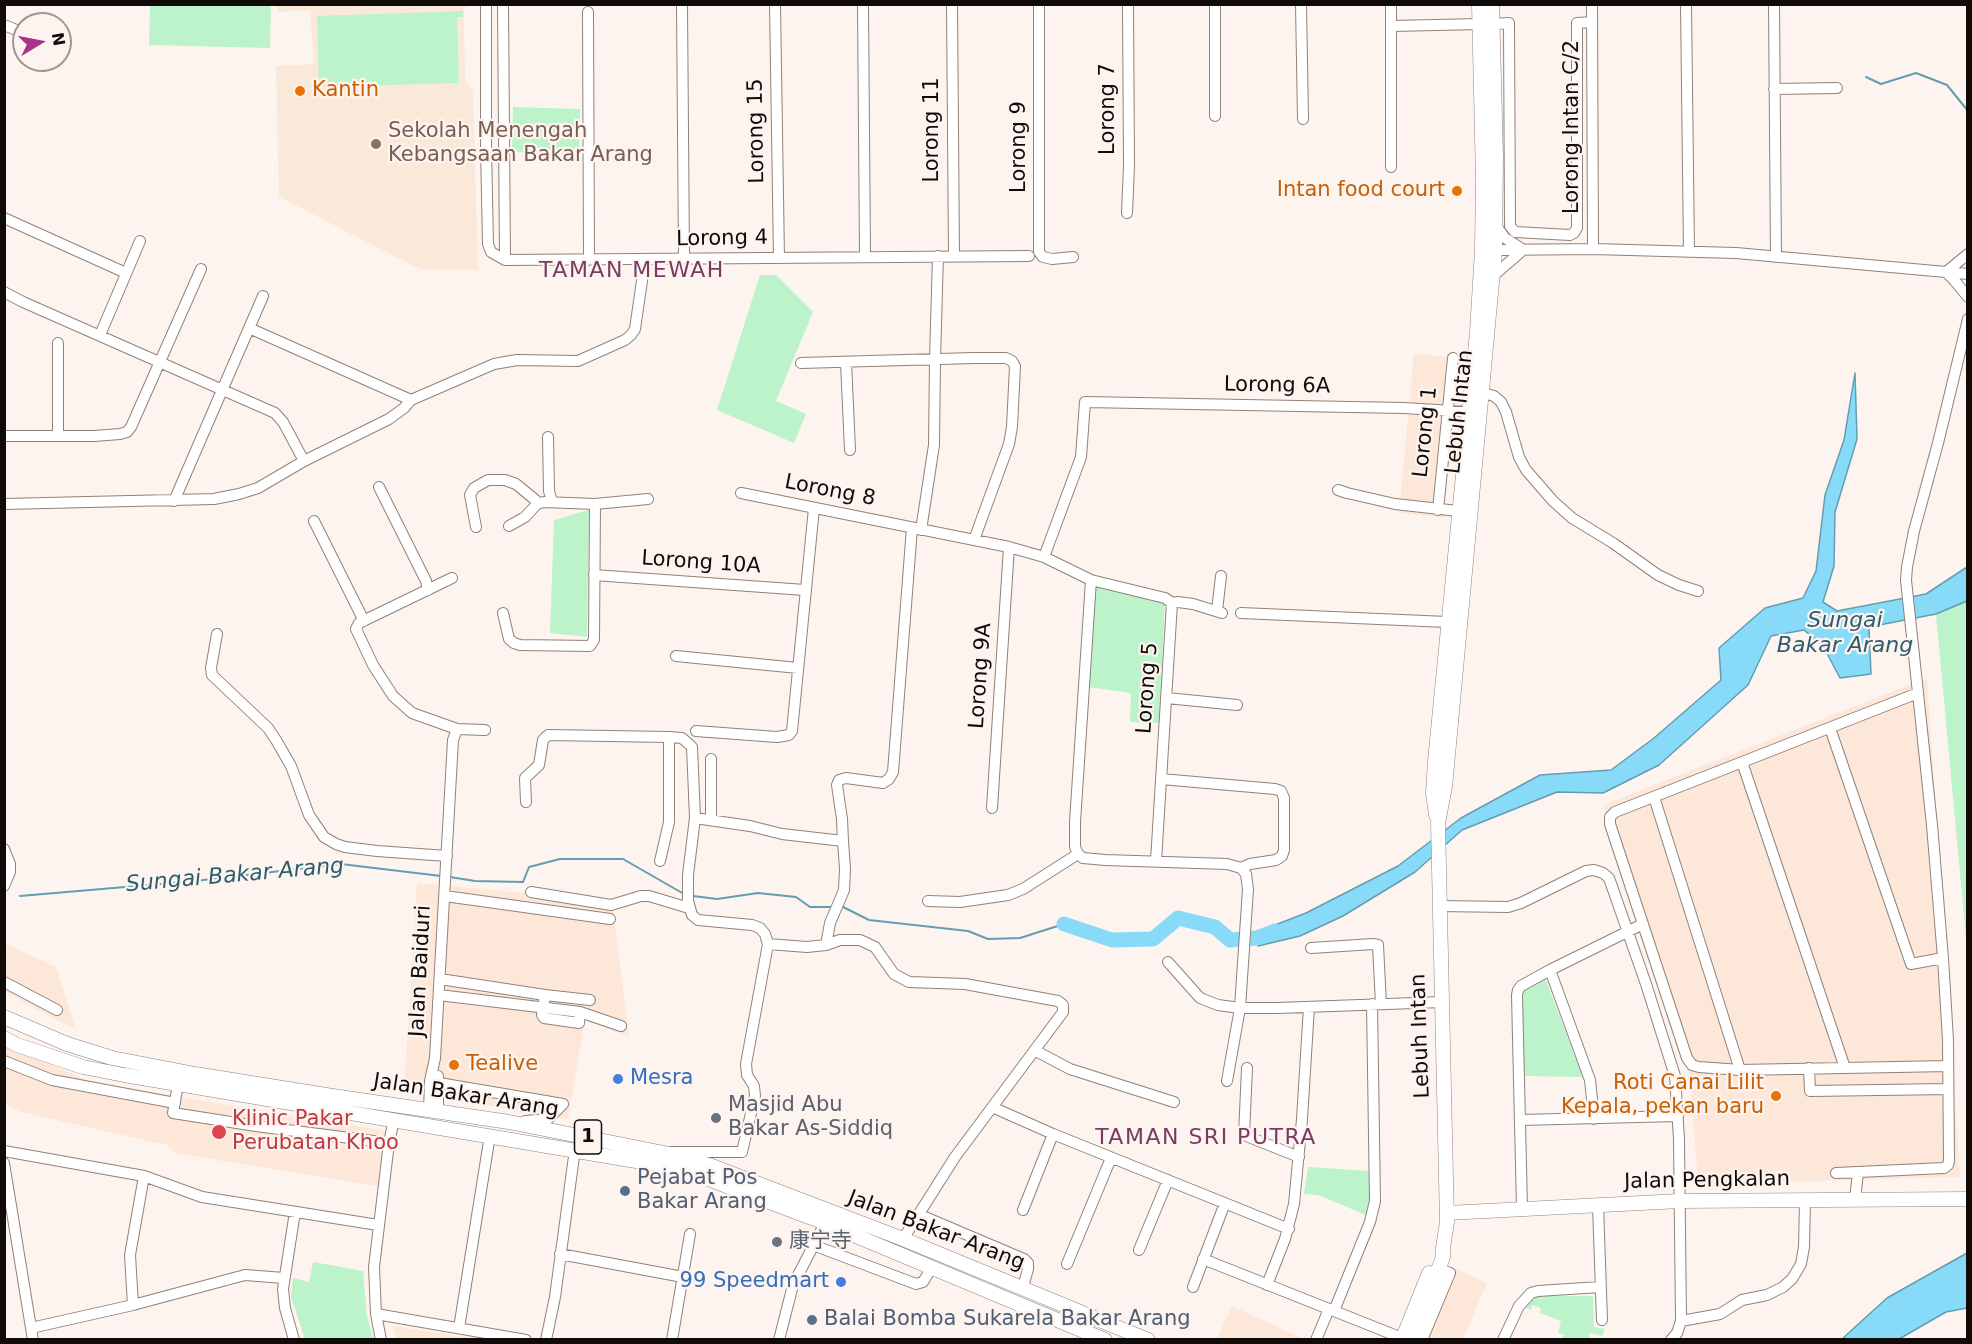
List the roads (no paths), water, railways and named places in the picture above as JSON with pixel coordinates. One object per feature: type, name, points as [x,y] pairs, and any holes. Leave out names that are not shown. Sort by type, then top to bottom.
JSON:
[{"type":"main road","name":"Lebuh Intan","points":[[1406,1339],[1440,1269],[1447,1213],[1438,827],[1433,793],[1468,412],[1489,250],[1496,226],[1496,157],[1486,24],[1479,4]]},
{"type":"main road","name":"Lebuh Intan","points":[[1438,827],[1444,787],[1494,276],[1489,250],[1483,179],[1486,24],[1492,4]]},
{"type":"main road","points":[[1483,179],[1488,162],[1492,157],[1496,157]]},
{"type":"main road","name":"Jalan Bakar Arang","points":[[5,1018],[67,1044],[112,1058],[195,1074],[508,1122],[660,1152],[712,1166],[903,1239],[1148,1340]]},
{"type":"main road","name":"Jalan Bakar Arang","points":[[11,1042],[88,1068],[660,1165],[700,1176],[825,1222],[1106,1340]]},
{"type":"main road","name":"Jalan Pengkalan","points":[[1447,1213],[1680,1201],[1968,1199]]},
{"type":"main road","name":"Lebuh Intan","points":[[1406,1339],[1432,1266],[1443,1248]]},
{"type":"main road","points":[[1053,1318],[1059,1303]]},
{"type":"street","points":[[486,4],[485,113],[488,244],[492,252],[505,260]]},
{"type":"street","points":[[503,4],[505,260]]},
{"type":"street","points":[[682,4],[684,259]]},
{"type":"street","name":"Lorong 15","points":[[775,4],[778,258]]},
{"type":"street","points":[[863,4],[865,257]]},
{"type":"street","name":"Lorong 11","points":[[952,4],[954,256]]},
{"type":"street","name":"Lorong 9","points":[[1039,4],[1039,252],[1043,257],[1052,259],[1073,257]]},
{"type":"street","name":"Lorong 7","points":[[1127,213],[1128,4]]},
{"type":"street","points":[[1215,4],[1215,116]]},
{"type":"street","points":[[1301,4],[1303,119]]},
{"type":"street","points":[[1391,4],[1391,167]]},
{"type":"street","name":"Lorong Intan C/2","points":[[1592,4],[1593,249]]},
{"type":"street","points":[[1686,4],[1689,252]]},
{"type":"street","points":[[1774,4],[1776,256]]},
{"type":"street","points":[[588,12],[589,260]]},
{"type":"street","points":[[1391,26],[1509,23],[1512,231],[1570,235],[1577,228],[1577,23],[1592,22]]},
{"type":"street","points":[[1774,89],[1837,87]]},
{"type":"street","points":[[1496,157],[1511,157]]},
{"type":"street","points":[[1578,157],[1593,157]]},
{"type":"street","points":[[4,218],[126,273]]},
{"type":"street","points":[[1496,226],[1505,238],[1523,250]]},
{"type":"street","points":[[100,335],[140,241]]},
{"type":"street","points":[[1489,250],[1593,249],[1776,256],[1968,274]]},
{"type":"street","points":[[1494,276],[1523,250]]},
{"type":"street","points":[[1946,272],[1968,254]]},
{"type":"street","points":[[826,945],[830,923],[839,905],[845,878],[842,819],[837,785],[839,780],[846,778],[883,783],[893,772],[917,529],[934,445],[938,256]]},
{"type":"street","name":"Lorong 4","points":[[505,260],[1029,256]]},
{"type":"street","points":[[4,504],[214,499],[258,488],[304,461],[389,419],[411,400],[495,364],[517,360],[578,361],[598,350],[625,340],[632,335],[635,329],[645,260]]},
{"type":"street","points":[[4,436],[94,436],[127,432],[201,269]]},
{"type":"street","points":[[1946,272],[1968,297]]},
{"type":"street","points":[[4,292],[275,413],[280,417],[304,461]]},
{"type":"street","points":[[174,501],[263,296]]},
{"type":"street","points":[[1836,1173],[1944,1168],[1948,1165],[1948,1066],[1943,958],[1934,846],[1907,595],[1907,567],[1911,542],[1968,319]]},
{"type":"street","points":[[249,328],[411,400]]},
{"type":"street","points":[[58,343],[58,435]]},
{"type":"street","points":[[801,363],[1006,358],[1012,361],[1015,366],[1009,444],[974,540]]},
{"type":"street","name":"Lorong 1","points":[[1438,510],[1453,358]]},
{"type":"street","points":[[846,362],[850,450]]},
{"type":"street","points":[[1483,393],[1494,396],[1501,402],[1519,457],[1526,470],[1553,501],[1572,518],[1613,543],[1658,575],[1678,585],[1698,591]]},
{"type":"street","name":"Lorong 6A","points":[[1044,557],[1081,458],[1085,402],[1448,409],[1468,412]]},
{"type":"street","points":[[548,436],[549,491],[552,502]]},
{"type":"street","points":[[476,527],[470,495],[474,488],[488,480],[505,480],[516,484],[539,503]]},
{"type":"street","points":[[379,487],[426,581],[428,590]]},
{"type":"street","points":[[1338,490],[1395,504],[1458,511]]},
{"type":"street","name":"Lorong 8","points":[[741,494],[1009,547],[1044,557],[1090,580]]},
{"type":"street","points":[[509,526],[525,517],[539,503],[595,504],[648,499]]},
{"type":"street","points":[[503,613],[509,639],[514,643],[591,646],[594,640],[595,504]]},
{"type":"street","points":[[696,731],[777,737],[789,735],[794,725],[804,590],[814,508]]},
{"type":"street","points":[[314,521],[364,621]]},
{"type":"street","name":"Lorong 9A","points":[[992,808],[1009,547]]},
{"type":"street","name":"Lorong 10A","points":[[594,574],[804,590]]},
{"type":"street","points":[[1221,576],[1219,612],[1193,604],[1172,603],[1165,598],[1090,580],[1075,847],[1083,858],[1227,864],[1241,868],[1246,873],[1247,931],[1240,1008],[1227,1080]]},
{"type":"street","points":[[452,578],[357,625],[357,634],[393,696],[412,713],[457,729],[485,730]]},
{"type":"street","name":"Lorong 5","points":[[1156,861],[1172,603]]},
{"type":"street","points":[[1241,613],[1447,622]]},
{"type":"street","points":[[217,634],[211,668],[212,675],[268,728],[291,766],[309,815],[324,837],[345,847],[447,856]]},
{"type":"street","points":[[676,656],[798,668]]},
{"type":"street","points":[[1918,693],[1615,812],[1610,817],[1610,824],[1687,1058],[1692,1065],[1740,1070],[1948,1066]]},
{"type":"street","points":[[1167,698],[1237,705]]},
{"type":"street","points":[[1830,728],[1911,964],[1943,958]]},
{"type":"street","name":"Jalan Baiduri","points":[[434,1112],[430,1081],[435,1058],[453,740],[457,729]]},
{"type":"street","points":[[526,801],[525,778],[537,768],[543,740],[548,735],[669,737],[685,740],[694,751],[695,818],[688,875],[689,904],[692,915],[698,920],[752,925],[760,928],[765,934],[768,944],[746,1064],[747,1075],[756,1091],[750,1126],[742,1152],[660,1152]]},
{"type":"street","points":[[660,861],[669,822],[669,737]]},
{"type":"street","points":[[711,759],[711,820]]},
{"type":"street","points":[[1742,762],[1845,1068]]},
{"type":"street","points":[[1161,779],[1281,791],[1284,798],[1282,856],[1276,860],[1250,864],[1241,868]]},
{"type":"street","points":[[1654,797],[1740,1070]]},
{"type":"street","points":[[695,818],[750,826],[782,834],[843,841]]},
{"type":"street","points":[[4,849],[10,864],[10,872],[4,885]]},
{"type":"street","points":[[928,901],[960,902],[1008,895],[1023,889],[1078,854]]},
{"type":"street","points":[[1439,906],[1515,906],[1586,871],[1594,870],[1609,878],[1675,1076],[1678,1116],[1681,1321],[1677,1333],[1671,1340]]},
{"type":"street","points":[[445,891],[610,918]]},
{"type":"street","points":[[531,892],[611,905],[649,896],[689,904]]},
{"type":"street","points":[[1522,1208],[1517,995],[1521,986],[1643,924]]},
{"type":"street","points":[[768,944],[807,947],[849,939],[875,947],[894,974],[909,982],[950,982],[1062,1002],[1063,1012],[956,1157],[903,1239]]},
{"type":"street","points":[[1311,948],[1378,945],[1375,1201],[1368,1228],[1316,1340]]},
{"type":"street","points":[[1168,962],[1200,998],[1218,1005],[1240,1008],[1442,1002]]},
{"type":"street","points":[[1550,970],[1590,1080],[1594,1119]]},
{"type":"street","points":[[440,979],[590,1000]]},
{"type":"street","points":[[4,982],[57,1010]]},
{"type":"street","points":[[439,995],[543,1007]]},
{"type":"street","points":[[545,995],[544,1018],[579,1023],[580,1012],[621,1026]]},
{"type":"street","points":[[1267,1285],[1289,1228],[1294,1204],[1309,1007]]},
{"type":"street","points":[[11,1042],[9,1063],[52,1080],[256,1126],[389,1143]]},
{"type":"street","points":[[1036,1051],[1070,1069],[1174,1102]]},
{"type":"street","name":"Jalan Baiduri","points":[[434,1112],[439,1083],[435,1058]]},
{"type":"street","points":[[85,1087],[88,1068]]},
{"type":"street","points":[[1247,1068],[1244,1135],[1246,1138],[1299,1157]]},
{"type":"street","points":[[1809,1068],[1810,1091],[1948,1089]]},
{"type":"street","points":[[439,1083],[563,1104],[545,1121],[508,1122]]},
{"type":"street","points":[[174,1108],[178,1084]]},
{"type":"street","points":[[992,1107],[1111,1158],[1289,1228]]},
{"type":"street","points":[[1520,1120],[1678,1116]]},
{"type":"street","points":[[381,1340],[376,1314],[374,1275],[378,1225],[394,1119]]},
{"type":"street","points":[[1023,1210],[1053,1134]]},
{"type":"street","points":[[459,1328],[490,1135]]},
{"type":"street","points":[[546,1340],[575,1149]]},
{"type":"street","points":[[4,1151],[144,1176],[202,1197],[378,1225]]},
{"type":"street","points":[[1067,1264],[1111,1158]]},
{"type":"street","points":[[4,1163],[33,1340]]},
{"type":"street","points":[[1855,1200],[1858,1172]]},
{"type":"street","points":[[133,1305],[130,1255],[144,1176]]},
{"type":"street","points":[[1139,1250],[1168,1180]]},
{"type":"street","points":[[1681,1321],[1720,1314],[1742,1300],[1767,1296],[1792,1279],[1801,1264],[1804,1247],[1805,1200]]},
{"type":"street","points":[[1193,1287],[1225,1203]]},
{"type":"street","points":[[1598,1205],[1602,1320]]},
{"type":"street","points":[[294,1340],[285,1308],[284,1278],[295,1212]]},
{"type":"street","points":[[918,1214],[1024,1259],[1028,1263],[1028,1269],[1023,1287]]},
{"type":"street","points":[[779,1340],[793,1285],[825,1222]]},
{"type":"street","points":[[672,1340],[690,1234]]},
{"type":"street","points":[[813,1245],[914,1284],[923,1282],[932,1267]]},
{"type":"street","points":[[560,1254],[683,1277]]},
{"type":"street","points":[[1203,1259],[1406,1339]]},
{"type":"street","points":[[1422,1340],[1450,1273],[1440,1269]]},
{"type":"street","points":[[31,1328],[133,1305],[245,1275],[284,1278]]},
{"type":"street","points":[[1503,1340],[1519,1306],[1531,1293],[1600,1287]]},
{"type":"street","points":[[376,1314],[526,1340]]},
{"type":"water","name":"Sungai Bakar Arang","points":[[1855,373],[1857,439],[1835,512],[1834,566],[1823,602],[1837,611],[1926,594],[1967,567],[1967,601],[1936,614],[1869,627],[1871,674],[1840,678],[1823,646],[1804,630],[1771,636],[1748,685],[1659,765],[1603,793],[1557,792],[1462,830],[1415,872],[1343,916],[1300,936],[1258,946],[1257,932],[1306,913],[1398,866],[1461,818],[1540,775],[1611,770],[1654,738],[1721,680],[1719,648],[1765,608],[1803,598],[1816,571],[1825,495],[1844,440]]},
{"type":"water","points":[[1967,1253],[1967,1308],[1946,1312],[1899,1339],[1842,1339],[1887,1298]]},
{"type":"waterway","points":[[1866,77],[1881,84],[1916,73],[1947,85],[1968,111]]},
{"type":"waterway","name":"Sungai Bakar Arang","points":[[450,877],[475,881],[523,882],[529,867],[560,859],[623,859],[684,894]]},
{"type":"waterway","name":"Sungai Bakar Arang","points":[[20,896],[195,881],[341,864],[441,876]]},
{"type":"waterway","name":"Sungai Bakar Arang","points":[[693,896],[717,899],[758,893],[796,897],[810,907],[833,907]]},
{"type":"waterway","name":"Sungai Bakar Arang","points":[[841,906],[869,920],[968,931],[988,939],[1020,938],[1064,924]]},
{"type":"waterway","name":"Sungai Bakar Arang","points":[[1064,924],[1112,940],[1153,939],[1178,918],[1215,927],[1230,940],[1257,938],[1275,931]]},
{"type":"place","name":"Kantin","points":[[300,91]]},
{"type":"place","name":"Sekolah Menengah Kebangsaan Bakar Arang","points":[[376,144]]},
{"type":"place","name":"Intan food court","points":[[1457,191]]},
{"type":"place","name":"Tealive","points":[[454,1065]]},
{"type":"place","name":"Mesra","points":[[618,1079]]},
{"type":"place","name":"Roti Canai Lilit Kepala, pekan baru","points":[[1776,1096]]},
{"type":"place","name":"Masjid Abu Bakar As-Siddiq","points":[[716,1118]]},
{"type":"place","name":"Klinic Pakar Perubatan Khoo","points":[[219,1132]]},
{"type":"place","name":"Pejabat Pos Bakar Arang","points":[[625,1191]]},
{"type":"place","name":"康宁寺","points":[[777,1242]]},
{"type":"place","name":"99 Speedmart","points":[[841,1282]]},
{"type":"place","name":"Balai Bomba Sukarela Bakar Arang","points":[[812,1320]]},
{"type":"district","name":"TAMAN MEWAH","points":[[632,271]]},
{"type":"district","name":"TAMAN SRI PUTRA","points":[[1206,1138]]}]
